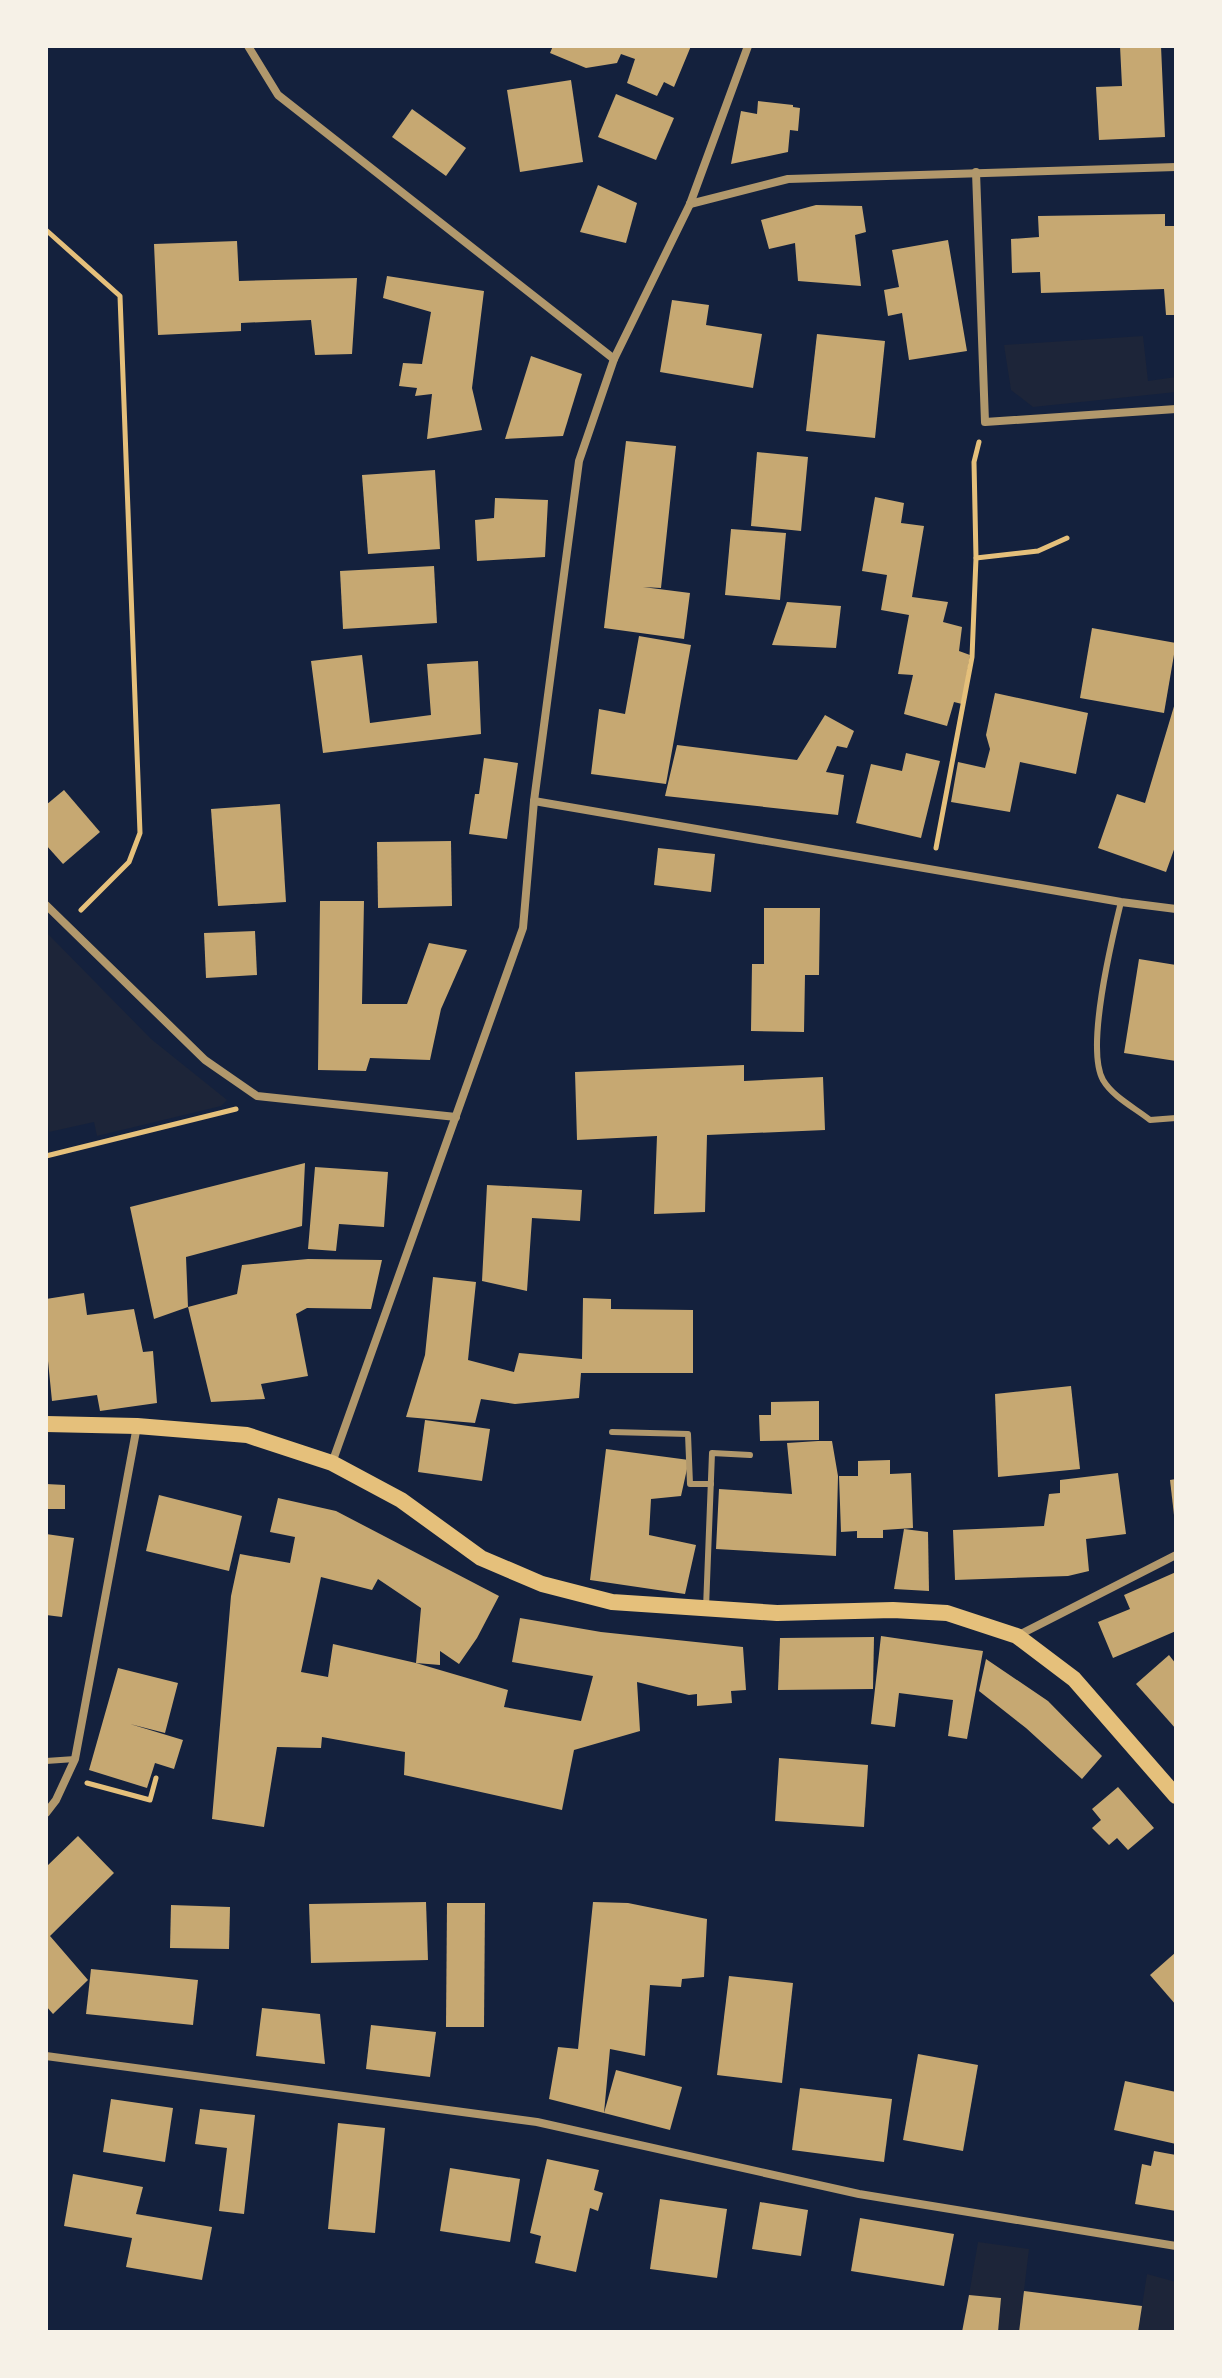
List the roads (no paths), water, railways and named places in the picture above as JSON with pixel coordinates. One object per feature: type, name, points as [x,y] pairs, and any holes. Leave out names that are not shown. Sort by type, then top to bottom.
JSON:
[{"type":"main road","points":[[46,1424],[137,1426],[247,1435],[332,1463],[401,1500],[481,1558],[542,1584],[612,1602],[777,1613],[893,1610],[947,1613],[1017,1636],[1074,1679],[1176,1796]]},
{"type":"street","points":[[248,46],[278,95],[614,359]]},
{"type":"street","points":[[332,1463],[523,928],[534,801],[579,461],[614,359],[690,204],[748,46]]},
{"type":"street","points":[[690,204],[788,179],[1176,167]]},
{"type":"street","points":[[976,172],[985,422],[1176,409]]},
{"type":"street","points":[[534,801],[1176,909]]},
{"type":"street","points":[[46,905],[205,1060],[257,1096],[456,1117]]},
{"type":"street","points":[[46,1813],[56,1800],[75,1759],[137,1426]]},
{"type":"street","points":[[1017,1636],[1176,1555]]},
{"type":"street","points":[[46,2056],[537,2122],[859,2194],[1176,2246]]},
{"type":"lane","points":[[1121,902],[1110,950],[1096,1045],[1101,1077],[1112,1091],[1150,1120],[1176,1118]]},
{"type":"lane","points":[[612,1432],[688,1434],[690,1484],[711,1484]]},
{"type":"lane","points":[[706,1608],[712,1453],[750,1455]]},
{"type":"lane","points":[[46,1761],[75,1759]]}]
